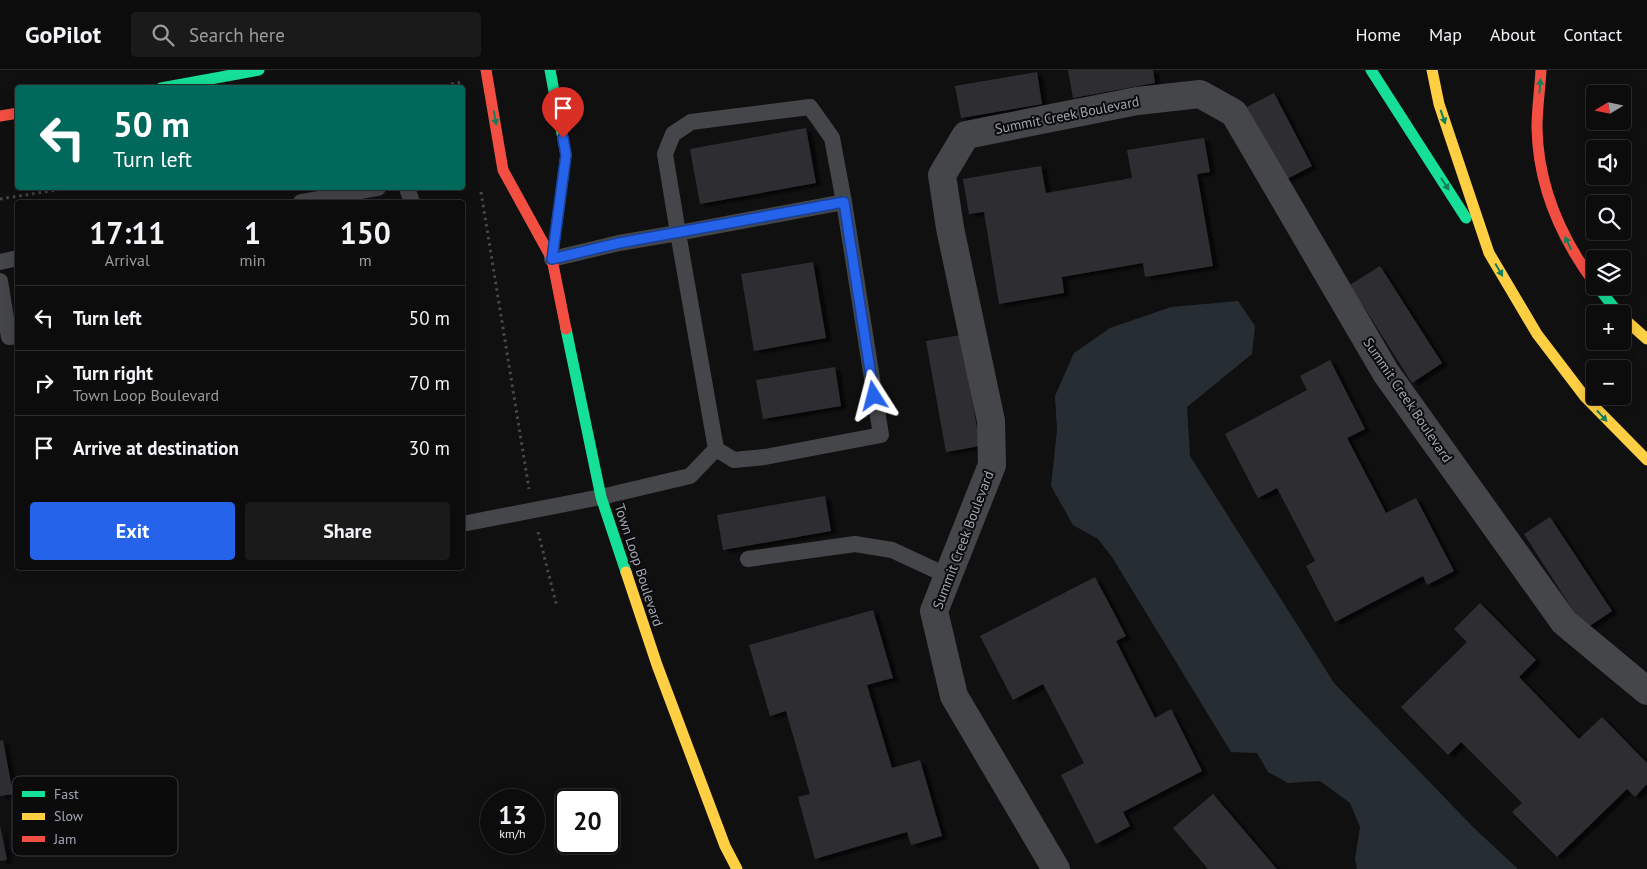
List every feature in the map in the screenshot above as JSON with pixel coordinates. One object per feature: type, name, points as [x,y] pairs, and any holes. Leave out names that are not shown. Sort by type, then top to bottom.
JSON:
[{"type":"main road","points":[[177,85],[259,70]]},
{"type":"main road","name":"Town Loop Boulevard","points":[[486,70],[503,170],[552,259],[601,497],[657,665],[725,846],[737,869]]},
{"type":"main road","name":"Town Loop Boulevard","points":[[550,70],[566,155],[552,259]]},
{"type":"main road","points":[[1370,70],[1489,253],[1536,334],[1579,390],[1629,444],[1647,460]]},
{"type":"main road","points":[[1432,70],[1439,104],[1489,253]]},
{"type":"main road","points":[[1541,70],[1537,128],[1544,177],[1557,220],[1577,262],[1586,273]]},
{"type":"main road","points":[[0,116],[15,114]]},
{"type":"main road","points":[[1604,295],[1612,305]]},
{"type":"main road","points":[[1631,325],[1647,339]]},
{"type":"street","name":"Summit Creek Boulevard","points":[[1056,869],[954,696],[934,611],[992,465],[990,421],[950,228],[942,175],[966,135],[1137,101],[1200,94],[1234,113],[1386,373],[1564,622],[1647,691]]},
{"type":"lane","points":[[810,107],[832,138],[844,202],[880,435],[764,457],[734,460],[716,449],[678,233],[665,154],[673,134],[691,122],[810,107]]},
{"type":"lane","points":[[313,200],[367,190]]},
{"type":"lane","points":[[552,259],[619,243],[844,202]]},
{"type":"lane","points":[[0,262],[15,259]]},
{"type":"lane","points":[[0,281],[9,338],[15,337]]},
{"type":"lane","points":[[465,520],[534,511],[690,476],[716,449]]},
{"type":"lane","points":[[748,560],[855,544],[892,550],[948,576]]},
{"type":"path","points":[[480,183],[534,511],[557,607]]},
{"type":"path","points":[[0,200],[58,190]]},
{"type":"shaded area","points":[[1238,301],[1255,326],[1252,354],[1187,407],[1190,456],[1334,683],[1474,828],[1518,869],[1357,869],[1355,859],[1360,827],[1350,803],[1320,781],[1288,783],[1268,772],[1257,753],[1231,752],[1112,557],[1098,539],[1073,525],[1051,486],[1057,430],[1055,396],[1074,353],[1110,328],[1171,307]]},
{"type":"building","points":[[1068,70],[1153,70],[1155,83],[1073,98]]},
{"type":"building","points":[[1037,72],[1042,104],[961,118],[955,86]]},
{"type":"building","points":[[1274,93],[1312,166],[1283,181],[1245,108]]},
{"type":"building","points":[[806,128],[816,183],[700,204],[690,149]]},
{"type":"building","points":[[1204,138],[1210,172],[1197,174],[1213,266],[1145,277],[1143,263],[1062,277],[1064,293],[999,304],[984,212],[969,214],[963,179],[1041,166],[1046,193],[1132,178],[1127,150]]},
{"type":"building","points":[[813,262],[826,338],[754,351],[741,274]]},
{"type":"building","points":[[1380,266],[1442,363],[1412,383],[1350,285]]},
{"type":"building","points":[[961,335],[980,446],[946,452],[926,341]]},
{"type":"building","points":[[1330,360],[1365,429],[1347,438],[1386,513],[1416,498],[1454,571],[1427,585],[1423,576],[1335,622],[1306,566],[1315,561],[1277,488],[1258,498],[1225,434],[1307,390],[1300,376]]},
{"type":"building","points":[[835,367],[841,406],[763,419],[756,380]]},
{"type":"building","points":[[825,496],[831,531],[723,550],[717,515]]},
{"type":"building","points":[[1550,517],[1612,611],[1585,629],[1524,534]]},
{"type":"building","points":[[1095,577],[1126,636],[1116,641],[1155,718],[1171,709],[1202,771],[1123,812],[1130,826],[1096,844],[1061,775],[1084,763],[1043,684],[1013,700],[980,636]]},
{"type":"building","points":[[1480,603],[1536,660],[1519,677],[1579,739],[1602,717],[1647,763],[1647,784],[1635,797],[1627,789],[1557,857],[1512,812],[1522,803],[1461,742],[1448,755],[1401,707],[1467,642],[1454,629]]},
{"type":"building","points":[[873,610],[893,678],[867,685],[892,768],[920,760],[942,836],[911,845],[907,832],[815,859],[798,797],[810,794],[786,711],[770,716],[749,645]]},
{"type":"building","points":[[3,740],[12,794],[0,796],[0,741]]},
{"type":"building","points":[[1213,794],[1277,869],[1208,869],[1173,828]]},
{"type":"building","points":[[0,825],[7,860],[0,861]]},
{"type":"traffic: fast","points":[[177,85],[259,70]]},
{"type":"traffic: fast","points":[[550,70],[566,155],[552,259]]},
{"type":"traffic: fast","points":[[1371,70],[1466,218]]},
{"type":"traffic: fast","points":[[1604,295],[1612,305]]},
{"type":"traffic: fast","points":[[566,329],[601,497],[626,572]]},
{"type":"traffic: slow","points":[[1432,70],[1439,104],[1489,253],[1537,334],[1585,397],[1647,460]]},
{"type":"traffic: slow","points":[[1631,325],[1647,339]]},
{"type":"traffic: slow","points":[[626,572],[657,665],[725,846],[737,869]]},
{"type":"traffic: jam","points":[[486,70],[503,170],[552,259],[566,329]]},
{"type":"traffic: jam","points":[[1541,70],[1537,128],[1542,170],[1547,190],[1562,229],[1586,270]]},
{"type":"traffic: jam","points":[[0,116],[15,114]]},
{"type":"route","points":[[563,138],[566,155],[552,259],[619,243],[844,202],[874,396]]}]
